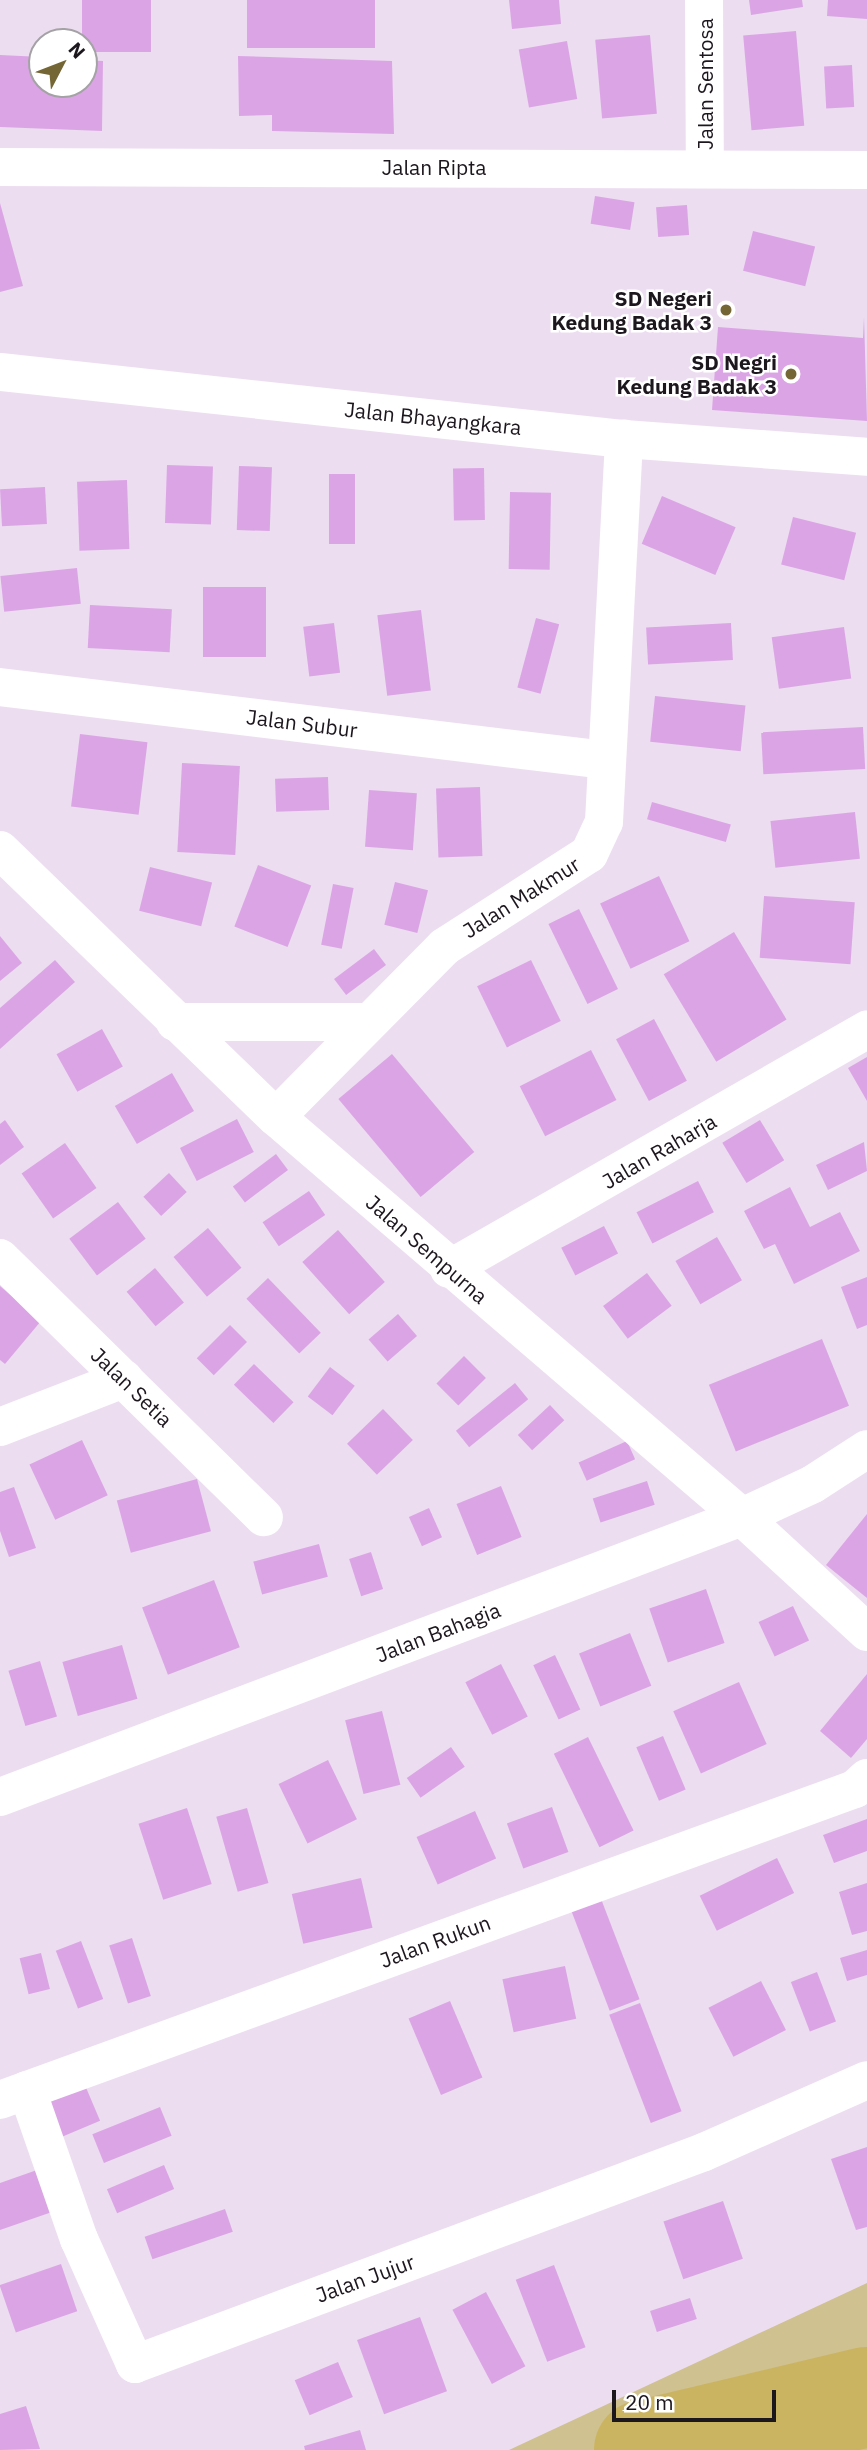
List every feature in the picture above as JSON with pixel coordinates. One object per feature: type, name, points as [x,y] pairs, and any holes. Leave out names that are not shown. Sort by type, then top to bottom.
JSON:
[{"type":"street","name":"Jalan Sentosa","points":[[704,0],[705,168]]},
{"type":"street","name":"Jalan Ripta","points":[[0,167],[867,170]]},
{"type":"street","name":"Jalan Bhayangkara","points":[[0,372],[624,439],[867,457]]},
{"type":"street","name":"Jalan Makmur","points":[[276,1117],[364,1022],[444,947],[589,854],[604,822],[605,760],[624,439]]},
{"type":"street","name":"Jalan Subur","points":[[0,687],[605,760]]},
{"type":"street","name":"Jalan Sempurna","points":[[0,850],[276,1117],[449,1269],[742,1517],[867,1632]]},
{"type":"street","points":[[175,1022],[364,1022]]},
{"type":"street","name":"Jalan Raharja","points":[[449,1269],[867,1030]]},
{"type":"street","name":"Jalan Setia","points":[[0,1258],[264,1517]]},
{"type":"street","points":[[0,1427],[124,1379]]},
{"type":"street","name":"Jalan Bahagia","points":[[0,1797],[742,1517],[813,1484],[867,1449]]},
{"type":"street","name":"Jalan Rukun","points":[[13,2095],[842,1793],[867,1779]]},
{"type":"street","name":"Jalan Jujur","points":[[13,2095],[135,2364],[704,2152],[867,2080]]},
{"type":"shaded area","points":[[867,2283],[867,2450],[509,2450]]},
{"type":"building","points":[[82,0],[151,0],[151,52],[98,52],[98,28],[82,28]]},
{"type":"building","points":[[247,0],[375,0],[375,48],[247,48]]},
{"type":"building","points":[[509,0],[559,0],[561,24],[512,29]]},
{"type":"building","points":[[749,0],[802,0],[803,7],[751,15]]},
{"type":"building","points":[[828,0],[867,0],[867,19],[827,16]]},
{"type":"building","points":[[796,31],[804,126],[751,130],[743,36]]},
{"type":"building","points":[[650,35],[657,114],[602,118],[595,40]]},
{"type":"building","points":[[567,41],[577,99],[529,108],[519,50]]},
{"type":"building","points":[[0,55],[28,56],[28,98],[98,98],[98,61],[103,61],[102,131],[0,127]]},
{"type":"building","points":[[238,56],[392,61],[394,134],[272,131],[272,115],[239,116]]},
{"type":"building","points":[[852,65],[854,107],[826,108],[824,66]]},
{"type":"building","points":[[595,196],[635,202],[630,230],[591,224]]},
{"type":"building","points":[[0,203],[23,286],[0,292]]},
{"type":"building","points":[[687,205],[689,235],[658,237],[656,207]]},
{"type":"building","points":[[753,231],[815,246],[805,286],[743,271]]},
{"type":"building","name":"SD Negri Kedung Badak 3","points":[[864,317],[867,421],[712,410],[718,327],[863,338]]},
{"type":"building","points":[[167,465],[213,467],[211,525],[165,523]]},
{"type":"building","points":[[239,466],[272,467],[270,531],[237,530]]},
{"type":"building","points":[[484,468],[485,520],[454,521],[453,469]]},
{"type":"building","points":[[329,474],[355,474],[355,544],[329,544]]},
{"type":"building","points":[[127,480],[129,549],[79,551],[77,482]]},
{"type":"building","points":[[45,487],[47,524],[2,526],[0,489]]},
{"type":"building","points":[[510,492],[551,493],[550,570],[509,569]]},
{"type":"building","points":[[662,496],[736,527],[715,575],[642,544]]},
{"type":"building","points":[[793,517],[856,533],[844,580],[781,565]]},
{"type":"building","points":[[77,568],[81,604],[4,612],[0,576]]},
{"type":"building","points":[[203,587],[266,587],[266,657],[203,657]]},
{"type":"building","points":[[90,605],[172,609],[170,652],[88,648]]},
{"type":"building","points":[[421,610],[431,690],[387,696],[377,615]]},
{"type":"building","points":[[536,618],[559,624],[541,694],[517,688]]},
{"type":"building","points":[[334,623],[340,673],[309,676],[303,627]]},
{"type":"building","points":[[731,623],[733,660],[648,664],[646,627]]},
{"type":"building","points":[[844,627],[851,678],[779,689],[772,637]]},
{"type":"building","points":[[655,696],[746,706],[741,751],[650,742]]},
{"type":"building","points":[[863,727],[865,769],[763,774],[761,732]]},
{"type":"building","points":[[80,734],[147,742],[139,815],[71,806]]},
{"type":"building","points":[[182,763],[240,766],[235,855],[177,852]]},
{"type":"building","points":[[328,777],[329,810],[276,812],[275,779]]},
{"type":"building","points":[[480,787],[482,856],[438,857],[436,789]]},
{"type":"building","points":[[369,790],[417,793],[413,850],[365,847]]},
{"type":"building","points":[[652,802],[731,825],[726,842],[647,819]]},
{"type":"building","points":[[855,812],[860,859],[775,868],[770,821]]},
{"type":"building","points":[[258,865],[311,885],[288,947],[234,927]]},
{"type":"building","points":[[150,867],[212,882],[201,926],[139,911]]},
{"type":"building","points":[[659,876],[689,941],[631,969],[600,903]]},
{"type":"building","points":[[395,882],[428,890],[417,933],[384,925]]},
{"type":"building","points":[[333,884],[354,888],[342,949],[321,945]]},
{"type":"building","points":[[764,896],[855,902],[850,964],[760,958]]},
{"type":"building","points":[[579,909],[618,989],[587,1004],[548,924]]},
{"type":"building","points":[[734,932],[787,1019],[716,1062],[664,974]]},
{"type":"building","points":[[0,936],[22,963],[0,981]]},
{"type":"building","points":[[374,949],[386,965],[346,995],[334,979]]},
{"type":"building","points":[[55,960],[75,982],[0,1049],[0,1008]]},
{"type":"building","points":[[531,960],[561,1021],[507,1047],[477,986]]},
{"type":"building","points":[[654,1019],[687,1081],[649,1101],[616,1039]]},
{"type":"building","points":[[102,1029],[123,1067],[77,1092],[57,1054]]},
{"type":"building","points":[[591,1050],[616,1100],[545,1136],[520,1086]]},
{"type":"building","points":[[392,1054],[474,1152],[421,1197],[338,1099]]},
{"type":"building","points":[[867,1057],[867,1101],[848,1068]]},
{"type":"building","points":[[172,1073],[194,1111],[137,1144],[115,1106]]},
{"type":"building","points":[[237,1119],[254,1152],[197,1181],[180,1148]]},
{"type":"building","points":[[5,1120],[24,1147],[0,1165],[0,1124]]},
{"type":"building","points":[[760,1120],[784,1160],[746,1183],[722,1143]]},
{"type":"building","points":[[864,1142],[867,1171],[828,1190],[816,1165]]},
{"type":"building","points":[[65,1143],[97,1188],[53,1218],[22,1173]]},
{"type":"building","points":[[276,1154],[288,1170],[245,1202],[233,1186]]},
{"type":"building","points":[[169,1173],[187,1192],[161,1216],[143,1197]]},
{"type":"building","points":[[698,1181],[714,1212],[652,1244],[637,1212]]},
{"type":"building","points":[[790,1187],[810,1227],[840,1212],[860,1251],[794,1284],[775,1244],[764,1249],[744,1211]]},
{"type":"building","points":[[309,1191],[325,1215],[279,1246],[263,1222]]},
{"type":"building","points":[[118,1202],[146,1239],[97,1275],[69,1239]]},
{"type":"building","points":[[604,1226],[618,1254],[575,1275],[561,1248]]},
{"type":"building","points":[[208,1228],[241,1268],[207,1297],[174,1257]]},
{"type":"building","points":[[338,1230],[385,1282],[349,1314],[302,1262]]},
{"type":"building","points":[[717,1237],[742,1280],[700,1304],[675,1261]]},
{"type":"building","points":[[155,1268],[184,1302],[156,1326],[127,1292]]},
{"type":"building","points":[[647,1273],[672,1306],[628,1339],[603,1306]]},
{"type":"building","points":[[867,1277],[867,1325],[857,1329],[841,1287]]},
{"type":"building","points":[[268,1278],[321,1333],[299,1354],[246,1299]]},
{"type":"building","points":[[0,1286],[41,1321],[5,1364],[0,1360]]},
{"type":"building","points":[[398,1314],[417,1336],[388,1361],[369,1340]]},
{"type":"building","points":[[230,1325],[247,1342],[214,1375],[197,1358]]},
{"type":"building","points":[[822,1339],[849,1406],[736,1451],[709,1385]]},
{"type":"building","points":[[464,1356],[486,1378],[458,1405],[436,1384]]},
{"type":"building","points":[[254,1364],[294,1402],[273,1423],[234,1385]]},
{"type":"building","points":[[330,1367],[355,1386],[332,1415],[308,1397]]},
{"type":"building","points":[[515,1383],[528,1399],[469,1447],[456,1431]]},
{"type":"building","points":[[550,1405],[564,1420],[532,1450],[518,1435]]},
{"type":"building","points":[[383,1409],[413,1440],[377,1475],[347,1444]]},
{"type":"building","points":[[82,1440],[108,1495],[55,1520],[29,1465]]},
{"type":"building","points":[[627,1441],[635,1459],[587,1481],[579,1463]]},
{"type":"building","points":[[197,1479],[211,1531],[131,1553],[117,1500]]},
{"type":"building","points":[[647,1481],[655,1505],[601,1522],[593,1499]]},
{"type":"building","points":[[501,1486],[522,1537],[477,1555],[456,1504]]},
{"type":"building","points":[[14,1487],[36,1548],[9,1557],[0,1531],[0,1492]]},
{"type":"building","points":[[429,1508],[442,1537],[422,1546],[409,1517]]},
{"type":"building","points":[[867,1514],[867,1598],[826,1565]]},
{"type":"building","points":[[319,1544],[328,1577],[262,1594],[253,1562]]},
{"type":"building","points":[[371,1552],[383,1589],[361,1596],[349,1559]]},
{"type":"building","points":[[214,1580],[240,1647],[168,1675],[142,1608]]},
{"type":"building","points":[[706,1589],[725,1643],[668,1662],[649,1609]]},
{"type":"building","points":[[793,1606],[809,1640],[775,1656],[759,1622]]},
{"type":"building","points":[[630,1633],[651,1686],[600,1706],[579,1654]]},
{"type":"building","points":[[122,1645],[137,1699],[78,1716],[62,1662]]},
{"type":"building","points":[[555,1655],[580,1709],[559,1720],[533,1665]]},
{"type":"building","points":[[40,1661],[57,1716],[25,1726],[8,1671]]},
{"type":"building","points":[[501,1664],[528,1717],[492,1735],[465,1682]]},
{"type":"building","points":[[867,1674],[867,1739],[851,1758],[820,1731]]},
{"type":"building","points":[[739,1682],[767,1744],[701,1773],[673,1711]]},
{"type":"building","points":[[382,1711],[400,1785],[364,1794],[345,1720]]},
{"type":"building","points":[[663,1736],[686,1789],[659,1801],[636,1747]]},
{"type":"building","points":[[588,1737],[634,1830],[599,1847],[554,1754]]},
{"type":"building","points":[[451,1747],[465,1767],[421,1798],[407,1778]]},
{"type":"building","points":[[328,1760],[357,1819],[307,1843],[279,1784]]},
{"type":"building","points":[[552,1807],[568,1852],[523,1869],[507,1823]]},
{"type":"building","points":[[187,1808],[212,1884],[163,1900],[138,1824]]},
{"type":"building","points":[[247,1808],[268,1883],[238,1892],[216,1817]]},
{"type":"building","points":[[475,1811],[496,1859],[438,1885],[417,1837]]},
{"type":"building","points":[[867,1819],[867,1851],[834,1863],[823,1835]]},
{"type":"building","points":[[777,1858],[794,1893],[717,1931],[700,1896]]},
{"type":"building","points":[[361,1878],[372,1928],[303,1944],[292,1894]]},
{"type":"building","points":[[867,1883],[867,1931],[852,1935],[839,1892]]},
{"type":"building","points":[[598,1891],[640,1999],[610,2011],[568,1902]]},
{"type":"building","points":[[132,1938],[151,1996],[128,2003],[109,1945]]},
{"type":"building","points":[[81,1941],[103,1999],[78,2009],[56,1951]]},
{"type":"building","points":[[867,1950],[867,1975],[847,1981],[840,1958]]},
{"type":"building","points":[[41,1953],[50,1989],[29,1994],[20,1958]]},
{"type":"building","points":[[565,1966],[576,2019],[514,2032],[502,1979]]},
{"type":"building","points":[[817,1972],[836,2021],[810,2032],[791,1982]]},
{"type":"building","points":[[761,1981],[786,2030],[733,2057],[708,2008]]},
{"type":"building","points":[[450,2001],[482,2077],[441,2095],[409,2019]]},
{"type":"building","points":[[640,2003],[682,2111],[651,2123],[609,2015]]},
{"type":"building","points":[[79,2071],[100,2121],[55,2140],[34,2090]]},
{"type":"building","points":[[160,2107],[172,2136],[104,2163],[92,2134]]},
{"type":"building","points":[[867,2147],[867,2227],[856,2230],[831,2159]]},
{"type":"building","points":[[164,2165],[174,2189],[117,2213],[107,2189]]},
{"type":"building","points":[[37,2170],[52,2212],[0,2230],[0,2183]]},
{"type":"building","points":[[723,2201],[743,2259],[683,2279],[663,2222]]},
{"type":"building","points":[[225,2209],[233,2232],[152,2259],[145,2237]]},
{"type":"building","points":[[61,2264],[77,2311],[16,2332],[0,2285]]},
{"type":"building","points":[[554,2265],[586,2347],[547,2362],[516,2280]]},
{"type":"building","points":[[486,2292],[525,2366],[492,2384],[452,2310]]},
{"type":"building","points":[[690,2298],[697,2319],[657,2332],[650,2311]]},
{"type":"building","points":[[420,2317],[447,2391],[384,2414],[357,2340]]},
{"type":"building","points":[[338,2362],[353,2397],[310,2415],[295,2380]]},
{"type":"building","points":[[26,2406],[40,2449],[0,2450],[0,2414]]},
{"type":"building","points":[[360,2430],[366,2450],[305,2450],[304,2446]]},
{"type":"waterway","points":[[644,2450],[867,2397]]},
{"type":"place","name":"SD Negeri Kedung Badak 3","points":[[726,310]]},
{"type":"place","name":"SD Negri Kedung Badak 3","points":[[791,374]]}]
